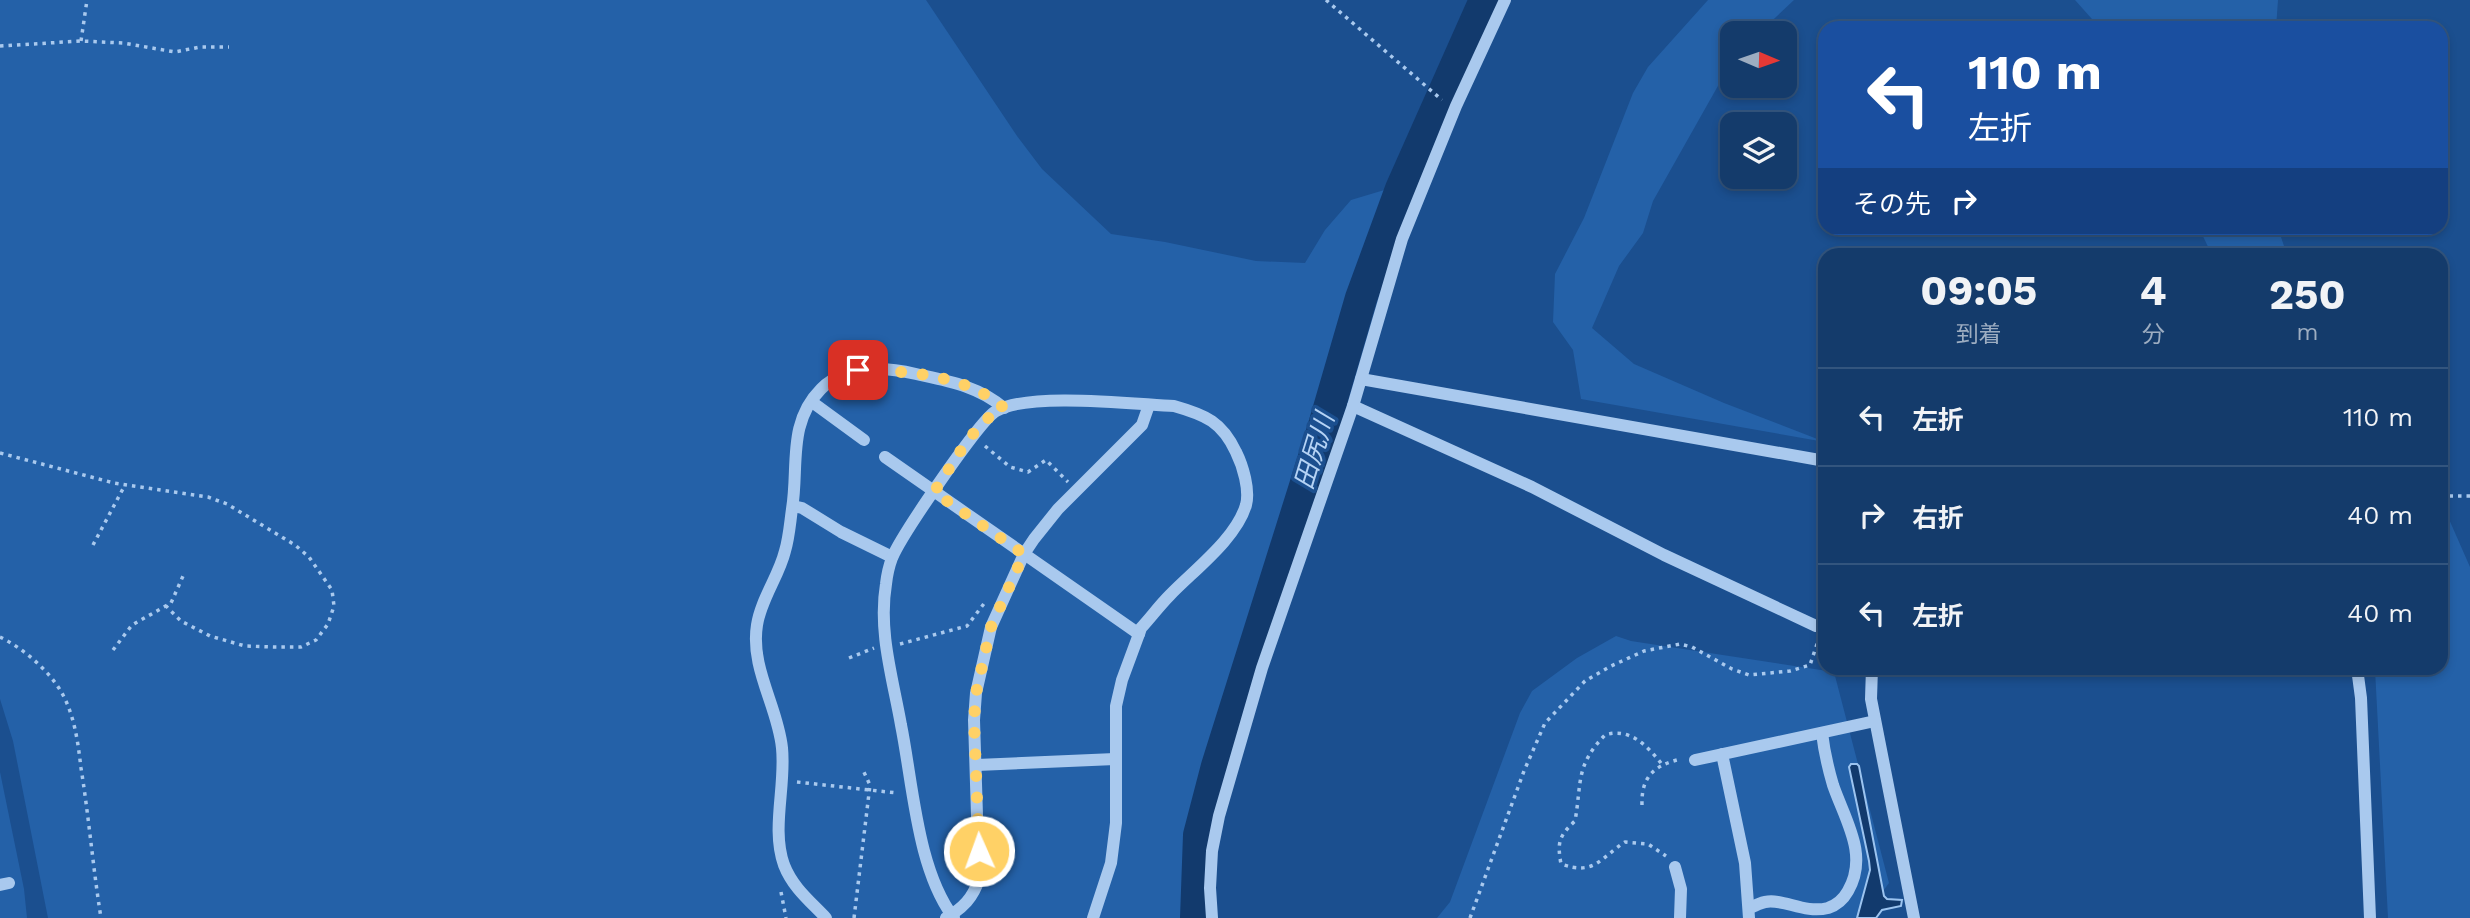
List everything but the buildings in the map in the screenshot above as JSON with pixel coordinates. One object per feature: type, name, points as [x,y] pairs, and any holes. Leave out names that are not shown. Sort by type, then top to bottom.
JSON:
[{"type":"street","points":[[1212,918],[1210,888],[1213,851],[1227,785],[1262,668],[1353,406],[1402,239],[1457,106],[1505,0]]},
{"type":"street","points":[[826,918],[794,884],[784,864],[780,832],[782,747],[757,659],[757,625],[785,552],[793,506],[797,431],[821,389],[840,376],[858,370],[894,370],[976,388],[1004,408]]},
{"type":"street","points":[[1361,379],[1818,460]]},
{"type":"street","points":[[1093,918],[1111,863],[1116,823],[1116,706],[1122,680],[1141,628],[1167,597],[1214,552],[1239,523],[1247,502],[1240,460],[1229,437],[1213,420],[1174,406],[1149,405],[1040,401],[1013,404],[993,412],[974,434],[902,538],[892,557],[885,586],[886,645],[913,794],[929,867],[950,917],[975,894],[979,879],[974,720],[976,693],[991,627],[1024,554],[1058,509],[1142,425],[1149,405]]},
{"type":"street","points":[[812,402],[864,440]]},
{"type":"street","points":[[1353,406],[1532,487],[1664,555],[1816,626]]},
{"type":"street","points":[[885,457],[1139,634]]},
{"type":"street","points":[[793,506],[802,508],[841,532],[892,557]]},
{"type":"street","points":[[1872,675],[1871,699],[1914,918]]},
{"type":"street","points":[[2358,675],[2370,918]]},
{"type":"street","points":[[1695,760],[1875,721]]},
{"type":"street","points":[[1749,913],[1764,902],[1774,901],[1796,907],[1825,908],[1836,905],[1844,898],[1856,874],[1856,843],[1832,782],[1822,733]]},
{"type":"street","points":[[1722,754],[1745,863],[1749,913]]},
{"type":"street","points":[[977,765],[1115,759]]},
{"type":"street","points":[[1675,867],[1681,889],[1680,918]]},
{"type":"path","points":[[81,41],[88,0]]},
{"type":"path","points":[[1326,0],[1423,86],[1444,102],[1457,106]]},
{"type":"path","points":[[0,46],[81,41],[123,43],[176,52],[200,47],[229,47]]},
{"type":"path","points":[[974,434],[993,454],[1018,470],[1028,472],[1046,460],[1076,490]]},
{"type":"path","points":[[0,453],[125,485],[208,497],[228,504],[295,545],[309,557],[332,590],[334,606],[328,624],[316,640],[301,647],[245,646],[210,636],[181,621],[166,606]]},
{"type":"path","points":[[93,545],[125,485]]},
{"type":"path","points":[[2448,496],[2470,496]]},
{"type":"path","points":[[113,650],[132,625],[171,603],[183,576]]},
{"type":"path","points":[[849,658],[886,645],[967,626],[995,592],[1005,595]]},
{"type":"path","points":[[1816,626],[1818,632]]},
{"type":"path","points":[[0,637],[44,670],[62,692],[70,710],[89,814],[101,918]]},
{"type":"path","points":[[1471,918],[1524,771],[1545,723],[1585,681],[1644,651],[1679,644],[1692,647],[1749,675],[1790,671],[1810,665],[1818,638]]},
{"type":"path","points":[[1661,763],[1648,747],[1623,732],[1605,735],[1584,761],[1577,787],[1574,821],[1563,832],[1558,846],[1561,863],[1575,869],[1596,866],[1625,842],[1639,842],[1660,850],[1675,867]]},
{"type":"path","points":[[1642,805],[1646,783],[1661,763],[1681,758],[1695,760]]},
{"type":"path","points":[[854,918],[870,785],[862,768]]},
{"type":"path","points":[[782,780],[869,792],[913,794]]},
{"type":"shaded area","points":[[0,0],[926,0],[1042,169],[1111,234],[1256,261],[1305,263],[1325,230],[1351,200],[1411,182],[1358,327],[1229,743],[1202,846],[1200,918],[48,918],[13,741],[0,699]]},
{"type":"shaded area","points":[[1708,0],[1794,0],[1772,21],[1720,21],[1720,82],[1653,201],[1643,233],[1619,266],[1592,328],[1634,364],[1818,441],[1581,399],[1573,350],[1553,322],[1555,274],[1584,218],[1633,93],[1648,67]]},
{"type":"shaded area","points":[[2075,0],[2278,0],[2276,21],[2094,21]]},
{"type":"shaded area","points":[[2202,235],[2280,235],[2285,248],[2209,248]]},
{"type":"shaded area","points":[[2448,517],[2470,567],[2470,918],[2388,918],[2375,675],[2448,675]]},
{"type":"shaded area","points":[[1616,636],[1631,641],[1818,670],[1818,675],[1835,675],[1889,883],[1863,918],[1437,918],[1450,902],[1520,713],[1532,691],[1577,658]]},
{"type":"shaded area","points":[[1851,764],[1859,766],[1884,896],[1887,899],[1902,900],[1901,906],[1882,910],[1876,918],[1857,918],[1870,870],[1849,767]]},
{"type":"shaded area","points":[[0,772],[24,889],[27,918],[0,918]]},
{"type":"waterway","name":"田尻川","points":[[1196,918],[1199,835],[1217,766],[1323,429],[1361,298],[1401,189],[1485,0]]},
{"type":"route","points":[[858,370],[894,370],[976,388],[1004,408],[993,412],[974,434],[934,492],[1024,554],[991,627],[976,693],[974,720],[979,851]]}]
